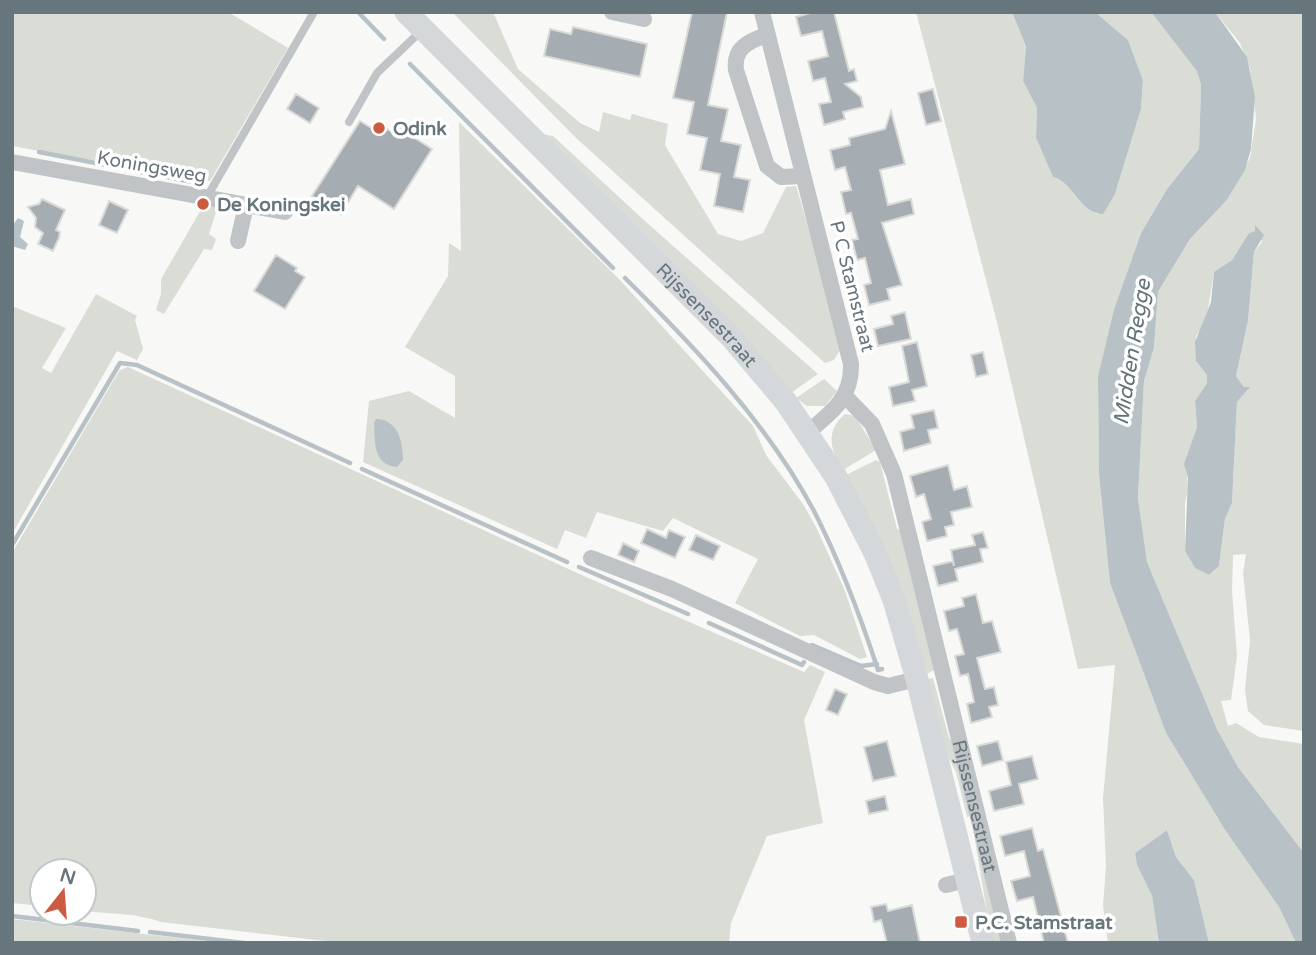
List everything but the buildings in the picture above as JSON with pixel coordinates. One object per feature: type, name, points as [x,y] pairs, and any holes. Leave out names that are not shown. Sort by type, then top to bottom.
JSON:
[{"type":"main road","name":"Rijssensestraat","points":[[406,12],[717,322],[770,381],[808,432],[836,477],[875,553],[894,600],[918,679],[957,882],[983,943]]},
{"type":"street","name":"P C Stamstraat","points":[[762,12],[850,357],[851,378],[846,397]]},
{"type":"street","points":[[621,13],[644,19]]},
{"type":"street","points":[[767,35],[742,47],[736,57],[736,70],[767,166],[781,177],[803,176]]},
{"type":"street","name":"Koningsweg","points":[[12,162],[285,212]]},
{"type":"street","points":[[238,241],[246,205]]},
{"type":"street","points":[[808,432],[846,397]]},
{"type":"street","name":"Rijssensestraat","points":[[846,397],[872,424],[894,474],[1009,943]]},
{"type":"street","points":[[591,558],[672,589],[874,682],[888,685],[918,679]]},
{"type":"lane","points":[[207,197],[314,12]]},
{"type":"lane","points":[[349,122],[377,73],[423,29]]},
{"type":"shaded area","points":[[12,12],[228,12],[288,48],[210,181],[12,146]]},
{"type":"shaded area","points":[[452,12],[493,12],[518,69],[580,123],[599,132],[603,112],[630,120],[632,114],[668,124],[665,145],[718,234],[741,241],[763,233],[786,187],[796,186],[843,345],[834,360],[825,363],[575,137]]},
{"type":"shaded area","points":[[916,12],[1012,12],[1026,48],[1023,81],[1037,108],[1036,138],[1053,177],[1065,183],[1097,214],[1115,194],[1141,109],[1143,80],[1128,40],[1095,12],[1151,12],[1197,70],[1201,85],[1199,149],[1167,189],[1141,233],[1114,309],[1098,376],[1099,475],[1110,583],[1166,733],[1225,830],[1279,907],[1296,943],[1209,943],[1194,880],[1176,857],[1167,830],[1135,853],[1137,865],[1152,896],[1159,943],[1108,943],[1103,906],[1106,866],[1103,798],[1115,665],[1078,669],[998,326]]},
{"type":"shaded area","points":[[1215,12],[1304,12],[1304,731],[1264,725],[1248,711],[1245,690],[1250,640],[1243,573],[1246,554],[1233,555],[1232,591],[1237,656],[1231,700],[1221,701],[1228,726],[1236,723],[1259,737],[1304,744],[1304,853],[1238,767],[1217,729],[1147,562],[1138,498],[1144,381],[1154,348],[1158,292],[1190,239],[1226,201],[1250,158],[1256,119],[1250,68],[1240,43]],"holes":[[[1255,226],[1262,242],[1254,252],[1248,321],[1236,376],[1244,387],[1249,387],[1237,402],[1232,503],[1225,519],[1219,566],[1209,575],[1195,568],[1185,551],[1185,503],[1188,490],[1186,459],[1197,427],[1195,401],[1207,383],[1207,375],[1196,361],[1196,336],[1206,321],[1214,272],[1232,260],[1249,233],[1255,231]]]},
{"type":"shaded area","points":[[459,122],[619,279],[753,426],[766,455],[803,504],[816,527],[845,591],[867,657],[860,659],[814,635],[800,636],[735,603],[758,559],[673,518],[663,531],[597,512],[586,538],[565,530],[557,549],[363,462],[369,401],[409,391],[455,418],[455,376],[405,347],[448,276],[449,243],[461,251]]},
{"type":"shaded area","points":[[541,134],[553,136],[818,374],[791,393]]},
{"type":"shaded area","points":[[206,201],[219,203],[209,234],[216,239],[212,250],[204,249],[164,314],[156,310],[161,294],[161,279]]},
{"type":"shaded area","points":[[96,294],[137,316],[135,320],[143,349],[137,360],[117,351],[12,534],[12,306],[66,328],[42,368],[51,373]]},
{"type":"shaded area","points":[[128,367],[586,577],[804,672],[810,665],[825,672],[804,720],[823,823],[767,836],[731,923],[729,943],[342,943],[161,922],[133,915],[98,912],[98,857],[28,857],[28,905],[12,903],[12,553],[120,370]]},
{"type":"shaded area","points":[[824,379],[837,391],[825,406],[807,406],[796,398]]},
{"type":"shaded area","points":[[845,414],[855,416],[876,450],[843,470],[835,455],[832,434],[834,427]]},
{"type":"shaded area","points":[[876,460],[880,462],[897,529],[903,531],[937,669],[924,675],[846,475]]},
{"type":"shaded area","points":[[933,678],[949,738],[955,744],[1004,943],[992,943],[971,816],[967,817],[956,772],[943,747],[925,680]]},
{"type":"shaded area","points":[[12,919],[28,921],[28,927],[82,927],[223,943],[12,943]]},
{"type":"water","points":[[1012,12],[1095,12],[1128,40],[1143,80],[1141,109],[1115,194],[1103,214],[1088,208],[1066,185],[1053,177],[1036,138],[1037,108],[1023,81],[1026,47]]},
{"type":"water","name":"Midden Regge","points":[[1151,12],[1215,12],[1247,57],[1255,97],[1251,149],[1245,170],[1226,201],[1190,239],[1158,292],[1154,348],[1144,381],[1138,498],[1147,562],[1217,729],[1238,767],[1304,853],[1304,943],[1296,943],[1279,907],[1225,830],[1166,733],[1110,583],[1099,475],[1098,376],[1114,309],[1141,233],[1167,189],[1199,149],[1201,85],[1197,71]]},
{"type":"water","points":[[18,218],[24,221],[20,237],[28,244],[25,250],[12,246],[12,226]]},
{"type":"water","points":[[1255,225],[1264,235],[1254,252],[1248,321],[1236,376],[1244,387],[1250,387],[1237,402],[1232,503],[1225,519],[1219,566],[1209,575],[1195,568],[1185,551],[1188,478],[1184,464],[1197,427],[1195,401],[1207,383],[1207,375],[1196,361],[1195,342],[1211,302],[1214,272],[1232,260],[1249,233],[1255,231]]},
{"type":"water","points":[[376,419],[390,423],[398,433],[403,460],[397,467],[383,462],[379,457],[375,438]]},
{"type":"water","points":[[1167,830],[1176,857],[1194,880],[1209,943],[1159,943],[1152,896],[1137,865],[1135,853]]},
{"type":"waterway","points":[[358,12],[384,39]]},
{"type":"waterway","points":[[410,64],[613,268]]},
{"type":"waterway","points":[[39,152],[203,184]]},
{"type":"waterway","points":[[625,278],[728,387],[774,447],[814,511],[857,609],[878,670],[882,669]]},
{"type":"waterway","points":[[12,545],[120,363],[137,365],[350,463]]},
{"type":"waterway","points":[[362,469],[567,562]]},
{"type":"waterway","points":[[579,567],[688,614]]},
{"type":"waterway","points":[[709,623],[802,665],[804,662]]},
{"type":"waterway","points":[[812,645],[861,666],[877,664]]},
{"type":"waterway","points":[[12,916],[138,931]]},
{"type":"waterway","points":[[150,932],[244,943]]},
{"type":"place","name":"Odink","points":[[379,128]]},
{"type":"place","name":"De Koningskei","points":[[203,204]]},
{"type":"place","name":"P.C. Stamstraat","points":[[961,922]]}]
